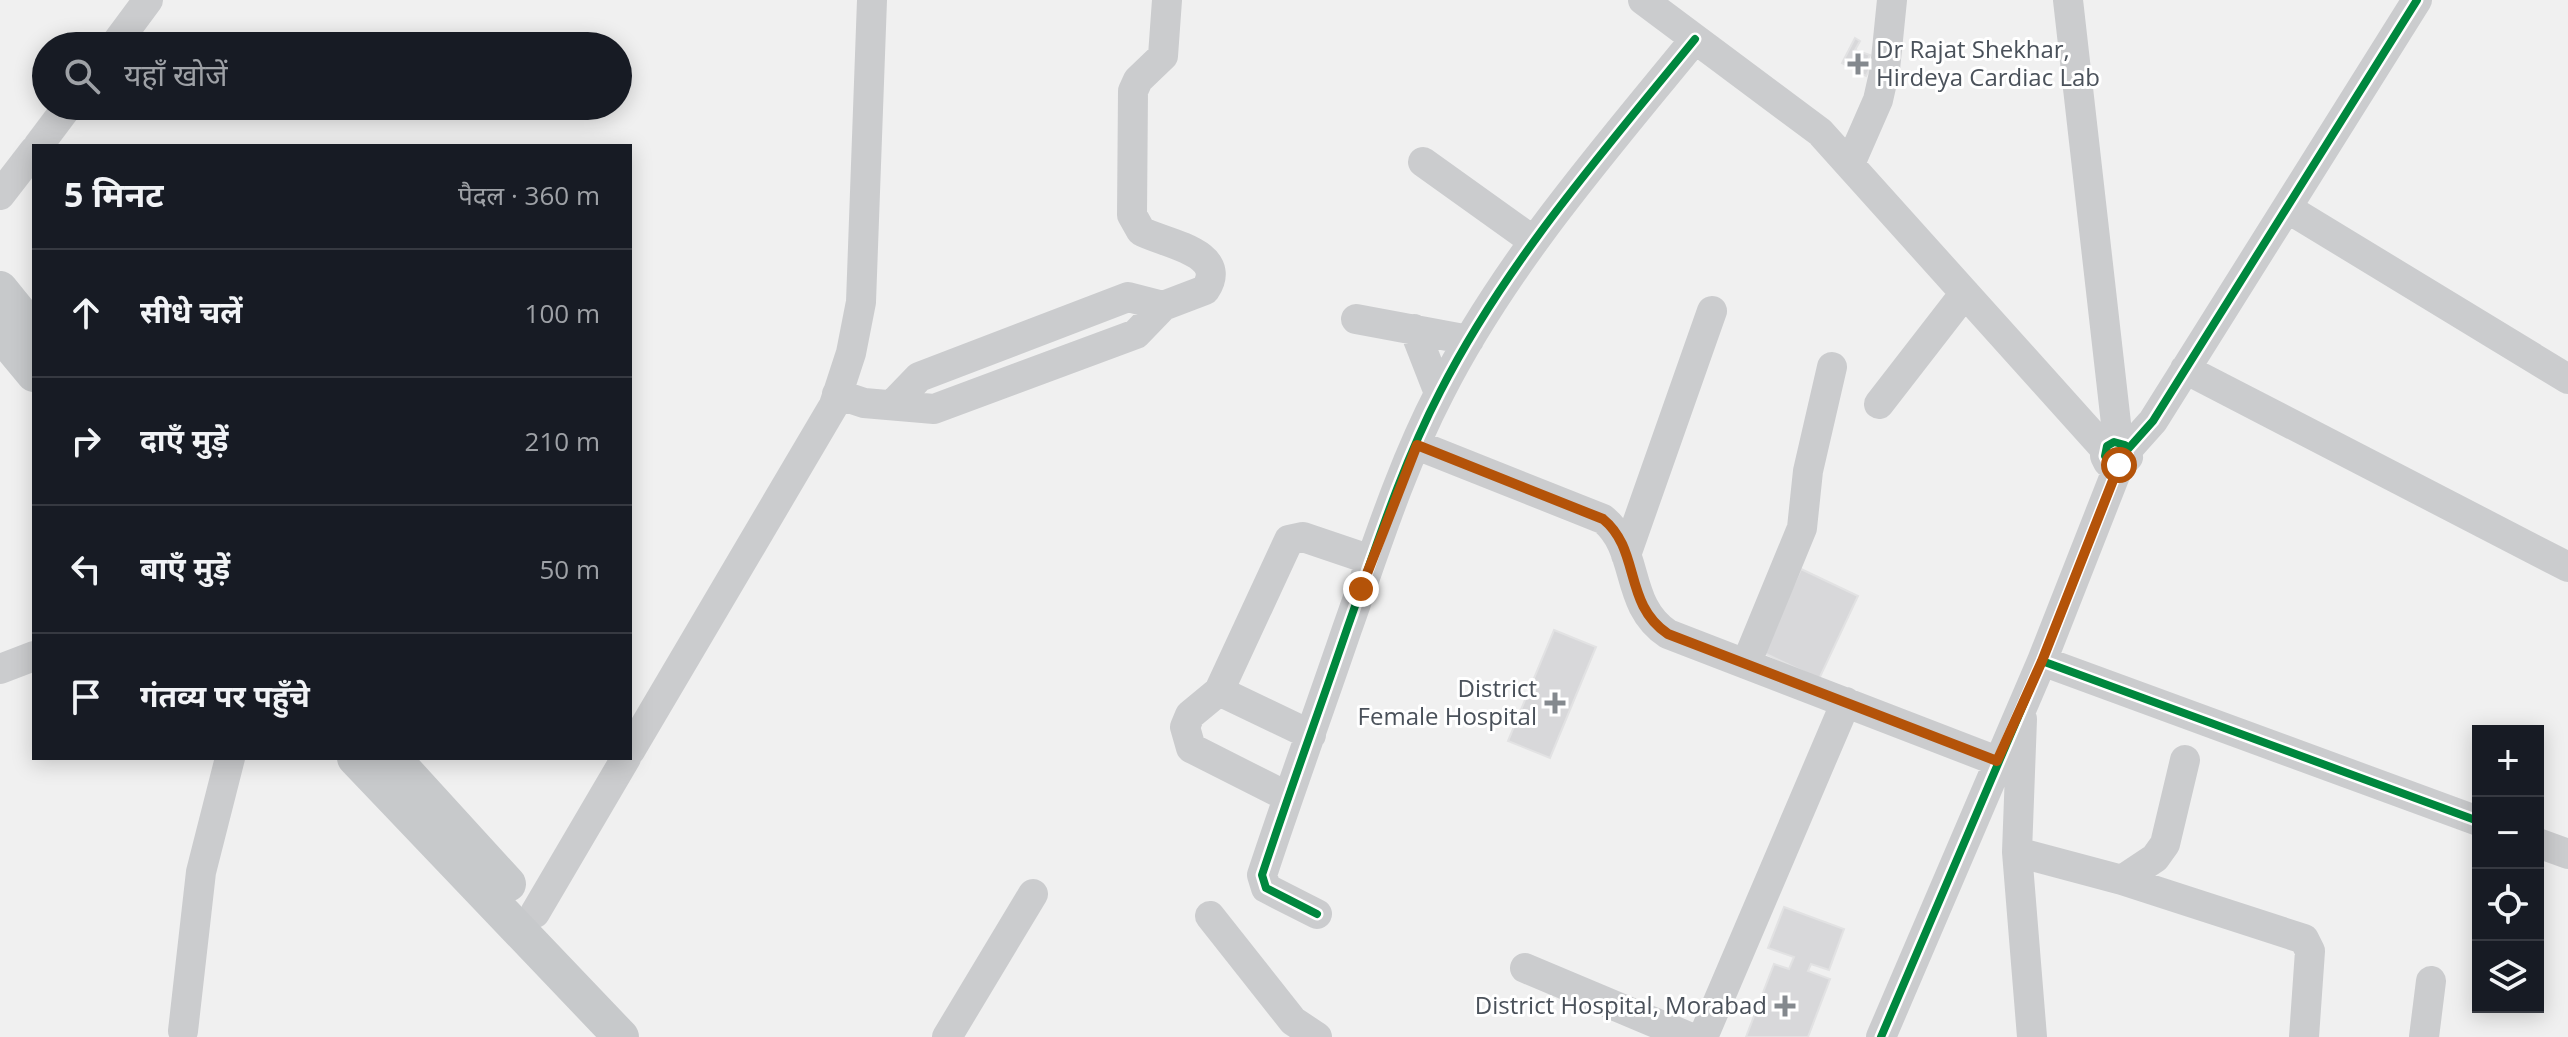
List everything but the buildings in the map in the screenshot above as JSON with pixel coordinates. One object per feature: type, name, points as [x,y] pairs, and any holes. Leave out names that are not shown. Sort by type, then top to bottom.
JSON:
[{"type":"main road","points":[[0,289],[32,329]]},
{"type":"main road","points":[[0,333],[32,372]]},
{"type":"main road","points":[[357,760],[621,1037]]},
{"type":"main road","points":[[395,760],[648,1037]]},
{"type":"street","points":[[124,32],[148,0]]},
{"type":"street","points":[[632,748],[837,394],[851,353],[861,302],[872,0]]},
{"type":"street","points":[[837,394],[864,403],[934,409],[1136,334],[1163,306],[1205,290],[1211,275],[1209,264],[1198,253],[1141,231],[1132,215],[1133,91],[1138,80],[1163,56],[1167,0]]},
{"type":"street","points":[[1643,0],[1820,132],[1965,293],[2118,451]]},
{"type":"street","points":[[1850,164],[1878,100],[1885,69],[1892,0]]},
{"type":"street","points":[[1881,1037],[2042,661],[2118,451],[2068,0]]},
{"type":"street","points":[[2118,451],[2153,421],[2417,0]]},
{"type":"street","points":[[1317,914],[1262,882],[1288,797],[1371,560],[1439,393],[1532,240],[1695,39]]},
{"type":"street","points":[[39,144],[57,120]]},
{"type":"street","points":[[0,195],[32,153]]},
{"type":"street","points":[[1423,162],[1532,240]]},
{"type":"street","points":[[2287,208],[2568,379]]},
{"type":"street","points":[[1879,404],[1965,293]]},
{"type":"street","points":[[1626,555],[1712,311]]},
{"type":"street","points":[[1356,319],[1469,340]]},
{"type":"street","points":[[1414,329],[1439,393]]},
{"type":"street","points":[[1746,664],[1802,528],[1808,471],[1832,367]]},
{"type":"street","points":[[2185,369],[2568,567]]},
{"type":"street","points":[[1417,445],[1603,519],[1614,527],[1642,609],[1651,622],[1668,634],[1997,761]]},
{"type":"street","points":[[1288,797],[1191,748],[1185,727],[1190,715],[1219,691],[1289,540],[1303,537],[1371,560]]},
{"type":"street","points":[[0,669],[32,657]]},
{"type":"street","points":[[2042,661],[2472,819]]},
{"type":"street","points":[[1219,691],[1311,735]]},
{"type":"street","points":[[1703,1037],[1846,702]]},
{"type":"street","points":[[2022,705],[2017,852],[2032,1037]]},
{"type":"street","points":[[183,1031],[189,948],[201,872],[229,760]]},
{"type":"street","points":[[535,913],[625,760]]},
{"type":"street","points":[[2122,880],[2155,858],[2165,844],[2185,760]]},
{"type":"street","points":[[2544,845],[2568,854]]},
{"type":"street","points":[[2017,852],[2122,880],[2304,939],[2310,951],[2304,1037]]},
{"type":"street","points":[[947,1037],[1033,894]]},
{"type":"street","points":[[1210,916],[1293,1021],[1317,1037]]},
{"type":"street","points":[[1525,968],[1689,1037]]},
{"type":"street","points":[[2424,1037],[2431,981]]},
{"type":"cycle path","points":[[2128,449],[2153,421],[2417,0]]},
{"type":"cycle path","points":[[1317,914],[1266,888],[1262,875],[1378,539],[1413,450],[1440,392],[1495,297],[1558,209],[1695,39]]},
{"type":"cycle path","points":[[1881,1037],[2042,661],[2119,465],[2128,457],[2125,445],[2114,442],[2107,446],[2105,456],[2108,462],[2119,465]]},
{"type":"cycle path","points":[[2042,661],[2472,819]]},
{"type":"place","name":"Dr Rajat Shekhar, Hirdeya Cardiac Lab","points":[[1858,64]]},
{"type":"place","name":"District Female Hospital","points":[[1555,703]]},
{"type":"place","name":"District Hospital, Morabad","points":[[1785,1006]]},
{"type":"route","points":[[1361,589],[1417,445],[1603,519],[1614,527],[1642,609],[1651,622],[1668,634],[1997,761],[2042,661],[2119,465]]}]
